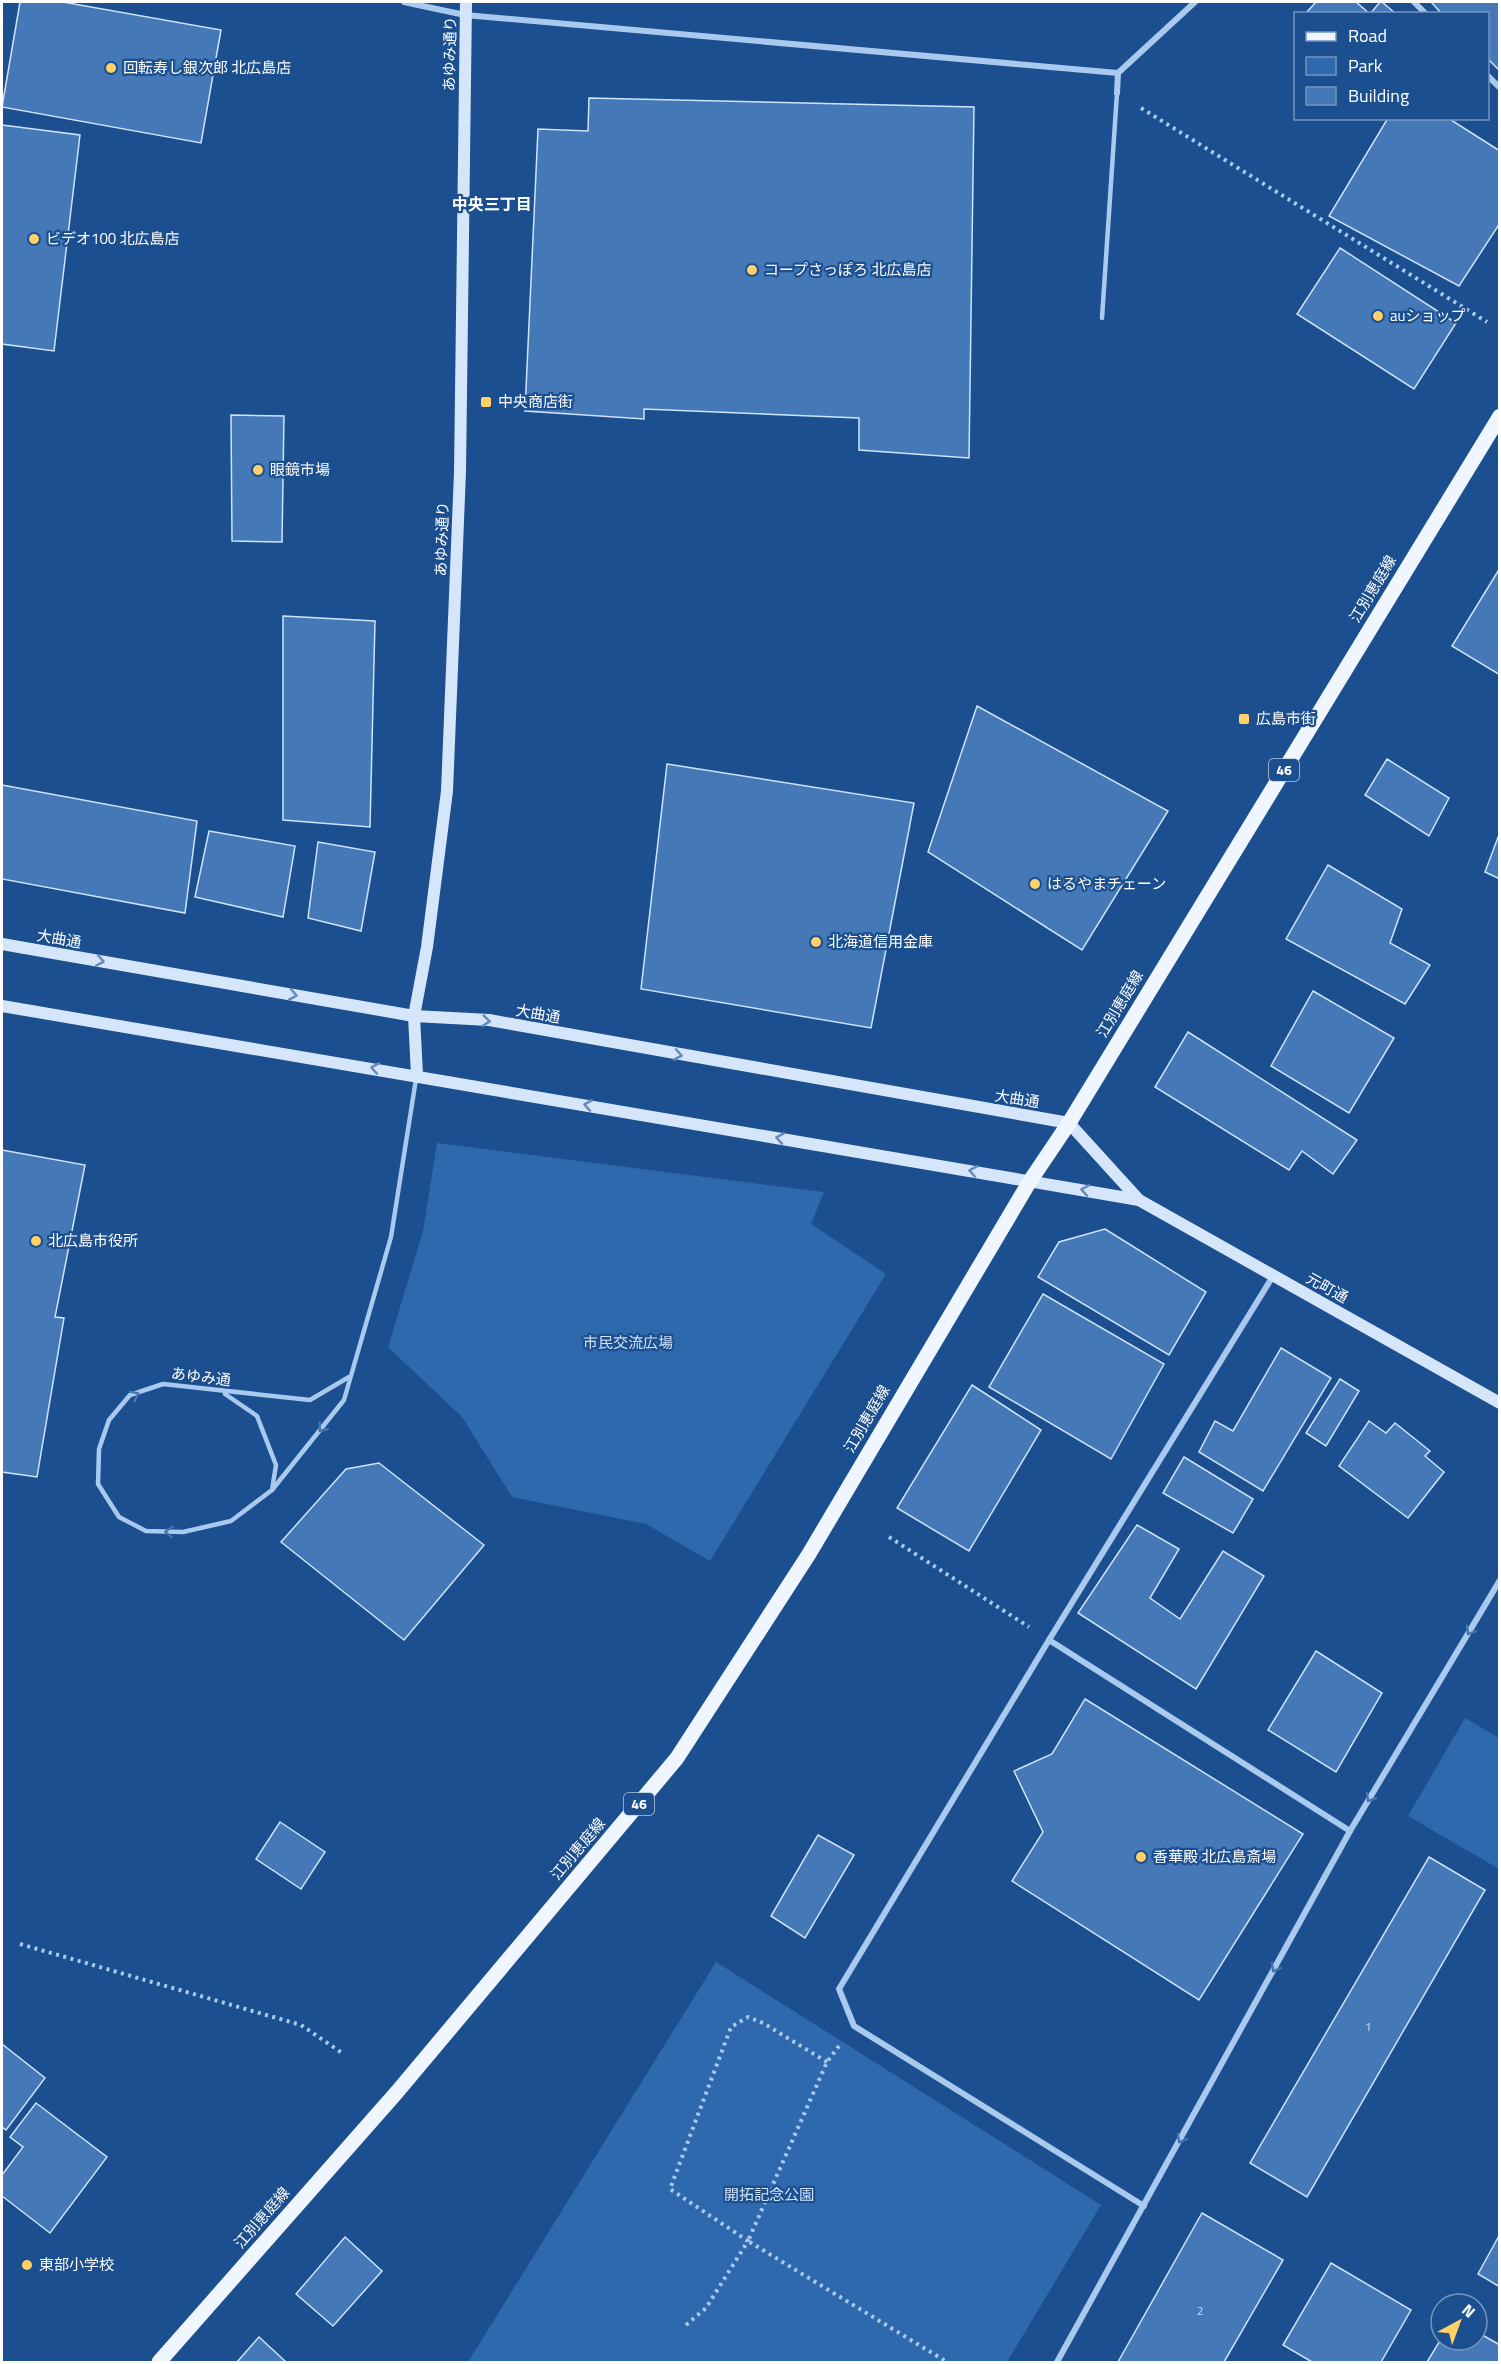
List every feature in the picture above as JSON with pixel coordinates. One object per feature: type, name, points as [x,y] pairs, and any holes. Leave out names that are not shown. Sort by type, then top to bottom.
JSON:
[{"type":"main road","name":"あゆみ通り","points":[[417,1075],[414,1016],[427,947],[447,791],[460,472],[466,2]]},
{"type":"main road","name":"江別恵庭線","points":[[159,2362],[397,2092],[677,1758],[809,1554],[1030,1181],[1069,1123],[1500,416]]},
{"type":"main road","name":"大曲通","points":[[2,944],[414,1016],[489,1020],[1069,1123]]},
{"type":"main road","points":[[2,1006],[1139,1200]]},
{"type":"main road","points":[[1069,1123],[1139,1200]]},
{"type":"main road","name":"元町通","points":[[1139,1200],[1500,1402]]},
{"type":"street","points":[[404,2],[465,15],[1118,73]]},
{"type":"street","points":[[1117,93],[1118,73],[1195,2]]},
{"type":"street","points":[[1489,77],[1500,88]]},
{"type":"street","points":[[1144,2206],[854,2026],[839,1989],[1049,1640],[1273,1275]]},
{"type":"street","points":[[1057,2362],[1350,1831],[1500,1580]]},
{"type":"street","points":[[1049,1640],[1350,1831]]},
{"type":"lane","points":[[1102,318],[1117,93]]},
{"type":"lane","name":"あゆみ通","points":[[349,1377],[310,1400],[222,1393],[163,1384],[130,1395],[109,1419],[99,1449],[98,1484],[119,1516],[146,1531],[183,1532],[231,1521],[272,1490],[344,1400],[391,1237],[417,1075]]},
{"type":"lane","points":[[222,1393],[258,1416],[276,1465],[272,1490]]},
{"type":"path","points":[[1117,93],[1487,322]]},
{"type":"path","points":[[889,1537],[1049,1640]]},
{"type":"path","points":[[20,1944],[302,2025],[342,2053]]},
{"type":"path","points":[[827,2062],[763,2023],[748,2017],[731,2027],[670,2189],[748,2241],[947,2362]]},
{"type":"path","points":[[686,2325],[706,2308],[748,2241],[827,2062],[854,2026]]},
{"type":"green space","name":"市民交流広場","points":[[437,1143],[824,1192],[811,1224],[886,1274],[710,1561],[646,1524],[512,1497],[462,1417],[388,1347],[423,1231]]},
{"type":"green space","points":[[1465,1718],[1499,1738],[1499,1869],[1408,1816]]},
{"type":"green space","name":"開拓記念公園","points":[[716,1962],[1101,2205],[1007,2362],[468,2362]]},
{"type":"building","name":"回転寿し銀次郎 北広島店","points":[[20,2],[63,2],[221,30],[201,143],[2,107]]},
{"type":"building","points":[[1316,2],[1356,2],[1368,12],[1307,12]]},
{"type":"building","points":[[1382,2],[1394,12],[1372,12]]},
{"type":"building","points":[[1500,2],[1500,71],[1489,60],[1489,12],[1440,12],[1432,3]]},
{"type":"building","name":"コープさっぽろ 北広島店","points":[[589,98],[974,107],[969,458],[859,450],[859,418],[644,409],[644,419],[525,411],[538,129],[588,131]]},
{"type":"building","points":[[1387,120],[1451,120],[1500,151],[1500,223],[1459,286],[1329,216]]},
{"type":"building","name":"ビデオ100 北広島店","points":[[2,125],[80,135],[54,351],[2,344]]},
{"type":"building","points":[[1340,248],[1456,323],[1414,389],[1297,314]]},
{"type":"building","points":[[231,415],[284,416],[282,542],[232,541]]},
{"type":"building","points":[[1500,568],[1500,675],[1452,646]]},
{"type":"building","points":[[283,616],[375,621],[370,827],[283,820]]},
{"type":"building","points":[[977,706],[1168,811],[1082,950],[928,852]]},
{"type":"building","points":[[1387,759],[1449,798],[1429,836],[1365,795]]},
{"type":"building","points":[[667,764],[914,803],[871,1028],[641,989]]},
{"type":"building","points":[[2,785],[197,821],[185,913],[2,879]]},
{"type":"building","points":[[209,831],[295,846],[283,917],[195,897]]},
{"type":"building","points":[[1500,832],[1500,879],[1485,872]]},
{"type":"building","points":[[318,842],[375,852],[361,931],[308,918]]},
{"type":"building","points":[[1328,865],[1402,909],[1390,943],[1430,965],[1405,1004],[1286,939]]},
{"type":"building","points":[[1313,991],[1394,1038],[1349,1113],[1271,1066]]},
{"type":"building","points":[[1188,1032],[1357,1140],[1333,1174],[1302,1151],[1289,1170],[1155,1087]]},
{"type":"building","name":"北広島市役所","points":[[2,1150],[85,1165],[55,1317],[64,1318],[37,1477],[2,1472]]},
{"type":"building","points":[[1105,1229],[1206,1292],[1169,1355],[1038,1277],[1059,1242]]},
{"type":"building","points":[[1043,1294],[1164,1364],[1111,1459],[989,1387]]},
{"type":"building","points":[[1281,1348],[1331,1378],[1263,1491],[1199,1452],[1215,1421],[1233,1431]]},
{"type":"building","points":[[1340,1379],[1359,1391],[1326,1446],[1306,1433]]},
{"type":"building","points":[[972,1385],[1041,1430],[969,1551],[897,1508]]},
{"type":"building","points":[[1369,1421],[1386,1433],[1395,1423],[1430,1451],[1425,1456],[1444,1472],[1408,1518],[1339,1466]]},
{"type":"building","points":[[1184,1457],[1253,1499],[1233,1533],[1163,1493]]},
{"type":"building","points":[[379,1463],[484,1545],[404,1640],[281,1542],[346,1469]]},
{"type":"building","points":[[1137,1525],[1179,1549],[1150,1598],[1180,1619],[1223,1551],[1264,1576],[1196,1689],[1078,1613]]},
{"type":"building","points":[[1316,1651],[1382,1693],[1336,1772],[1268,1730]]},
{"type":"building","points":[[1085,1699],[1303,1834],[1199,2000],[1012,1881],[1043,1832],[1014,1771],[1052,1754]]},
{"type":"building","points":[[280,1822],[325,1852],[301,1889],[256,1859]]},
{"type":"building","points":[[818,1835],[854,1855],[805,1938],[771,1916]]},
{"type":"building","points":[[1429,1857],[1485,1890],[1307,2197],[1250,2163]]},
{"type":"building","points":[[2,2044],[45,2078],[6,2130],[2,2127]]},
{"type":"building","points":[[36,2103],[107,2157],[50,2233],[2,2196],[2,2175],[23,2147],[10,2137]]},
{"type":"building","points":[[1202,2213],[1283,2260],[1224,2362],[1118,2362]]},
{"type":"building","points":[[1500,2234],[1500,2287],[1478,2274]]},
{"type":"building","points":[[345,2237],[382,2271],[333,2326],[296,2294]]},
{"type":"building","points":[[1331,2263],[1411,2310],[1381,2362],[1312,2362],[1283,2345]]},
{"type":"building","points":[[259,2337],[286,2362],[237,2362]]},
{"type":"building","points":[[1489,2339],[1500,2345],[1500,2362],[1427,2362],[1433,2352],[1489,2352]]},
{"type":"place","name":"回転寿し銀次郎 北広島店","points":[[111,68]]},
{"type":"place","name":"ビデオ100 北広島店","points":[[34,239]]},
{"type":"place","name":"コープさっぽろ 北広島店","points":[[752,270]]},
{"type":"place","name":"auショップ","points":[[1378,316]]},
{"type":"place","name":"中央商店街","points":[[486,402]]},
{"type":"place","name":"眼鏡市場","points":[[258,470]]},
{"type":"place","name":"広島市街","points":[[1244,719]]},
{"type":"place","name":"はるやまチェーン","points":[[1035,884]]},
{"type":"place","name":"北海道信用金庫","points":[[816,942]]},
{"type":"place","name":"北広島市役所","points":[[36,1241]]},
{"type":"place","name":"香華殿 北広島斎場","points":[[1141,1857]]},
{"type":"place","name":"東部小学校","points":[[27,2265]]},
{"type":"district","name":"中央三丁目","points":[[492,204]]}]
